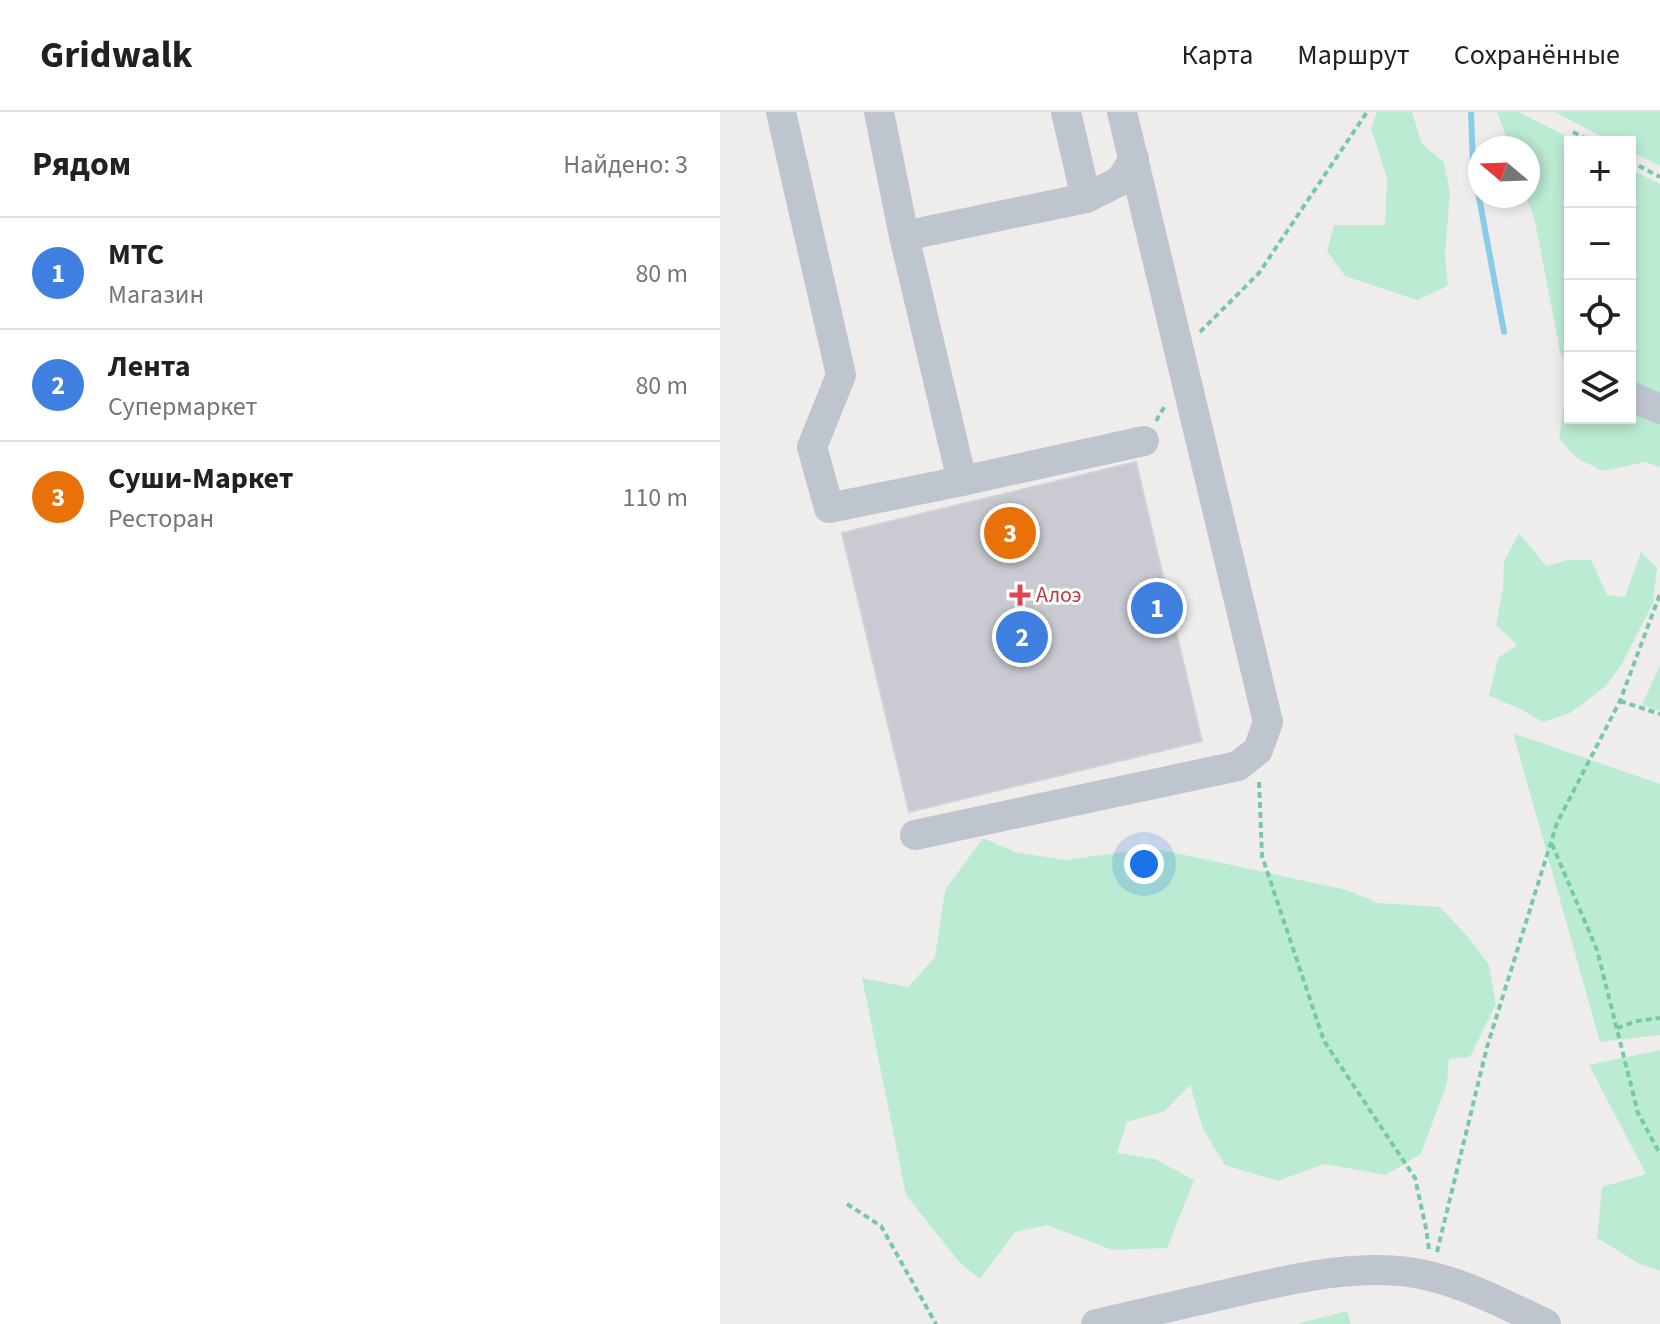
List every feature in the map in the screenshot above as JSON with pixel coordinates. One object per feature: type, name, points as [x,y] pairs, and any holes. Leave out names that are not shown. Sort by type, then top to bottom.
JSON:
[{"type":"street","points":[[781,112],[841,375],[812,447],[829,508],[1144,441]]},
{"type":"street","points":[[879,112],[904,236],[962,481]]},
{"type":"street","points":[[1066,112],[1086,198]]},
{"type":"street","points":[[915,835],[1238,766],[1258,750],[1268,722],[1122,112]]},
{"type":"street","points":[[904,236],[1086,198],[1120,181],[1134,159]]},
{"type":"street","points":[[1636,399],[1660,409]]},
{"type":"street","points":[[1096,1324],[1297,1278],[1388,1270],[1432,1276],[1481,1293],[1546,1324]]},
{"type":"path","points":[[1196,335],[1259,273],[1367,112]]},
{"type":"path","points":[[1573,132],[1581,136]]},
{"type":"path","points":[[1636,164],[1660,177]]},
{"type":"path","points":[[1144,441],[1185,375]]},
{"type":"path","points":[[1432,1276],[1487,1047],[1557,823],[1620,701],[1660,594]]},
{"type":"path","points":[[1620,701],[1660,714]]},
{"type":"path","points":[[1258,750],[1262,856],[1324,1041],[1415,1178],[1432,1276]]},
{"type":"path","points":[[1551,842],[1597,950],[1638,1113],[1660,1154]]},
{"type":"path","points":[[1617,1028],[1660,1018]]},
{"type":"path","points":[[847,1204],[881,1226],[936,1324]]},
{"type":"green space","points":[[1377,112],[1412,112],[1422,144],[1444,162],[1450,193],[1445,257],[1448,286],[1417,300],[1345,276],[1327,251],[1334,225],[1385,225],[1387,178],[1371,128]]},
{"type":"green space","points":[[1497,112],[1518,112],[1566,136],[1564,357],[1561,356],[1530,208],[1540,208],[1540,136],[1506,136]]},
{"type":"green space","points":[[1555,112],[1660,112],[1660,166],[1636,154],[1636,136],[1601,136]]},
{"type":"green space","points":[[1636,172],[1660,184],[1660,398],[1636,388]]},
{"type":"green space","points":[[1636,405],[1660,416],[1660,467],[1645,462],[1603,471],[1575,457],[1559,438],[1564,406],[1564,424],[1636,424]]},
{"type":"green space","points":[[1519,533],[1546,566],[1568,560],[1591,560],[1607,595],[1625,597],[1641,552],[1657,568],[1653,603],[1623,662],[1606,686],[1570,713],[1543,722],[1489,696],[1498,658],[1517,645],[1496,625],[1504,562]]},
{"type":"green space","points":[[1660,665],[1660,711],[1642,705]]},
{"type":"green space","points":[[1513,733],[1660,784],[1660,1035],[1600,1042]]},
{"type":"green space","points":[[983,838],[1015,852],[1065,860],[1152,848],[1347,890],[1378,903],[1440,907],[1489,965],[1496,1004],[1470,1057],[1449,1059],[1447,1083],[1421,1154],[1386,1175],[1324,1164],[1278,1181],[1225,1165],[1203,1129],[1190,1085],[1165,1111],[1127,1122],[1117,1153],[1155,1159],[1194,1180],[1167,1248],[1112,1250],[1047,1225],[1015,1232],[980,1279],[960,1263],[906,1195],[862,978],[908,987],[935,957],[945,890]]},
{"type":"green space","points":[[1660,1050],[1660,1271],[1640,1264],[1597,1238],[1602,1187],[1646,1174],[1589,1065]]},
{"type":"green space","points":[[1347,1311],[1351,1324],[1296,1324]]},
{"type":"building","points":[[1136,462],[1202,741],[909,812],[842,533]]},
{"type":"waterway","points":[[1471,112],[1473,165],[1504,332]]},
{"type":"place","name":"Суши-Маркет","points":[[1010,533]]},
{"type":"place","name":"Алоэ","points":[[1020,595]]},
{"type":"place","name":"МТС","points":[[1157,608]]},
{"type":"place","name":"Лента","points":[[1022,637]]}]
